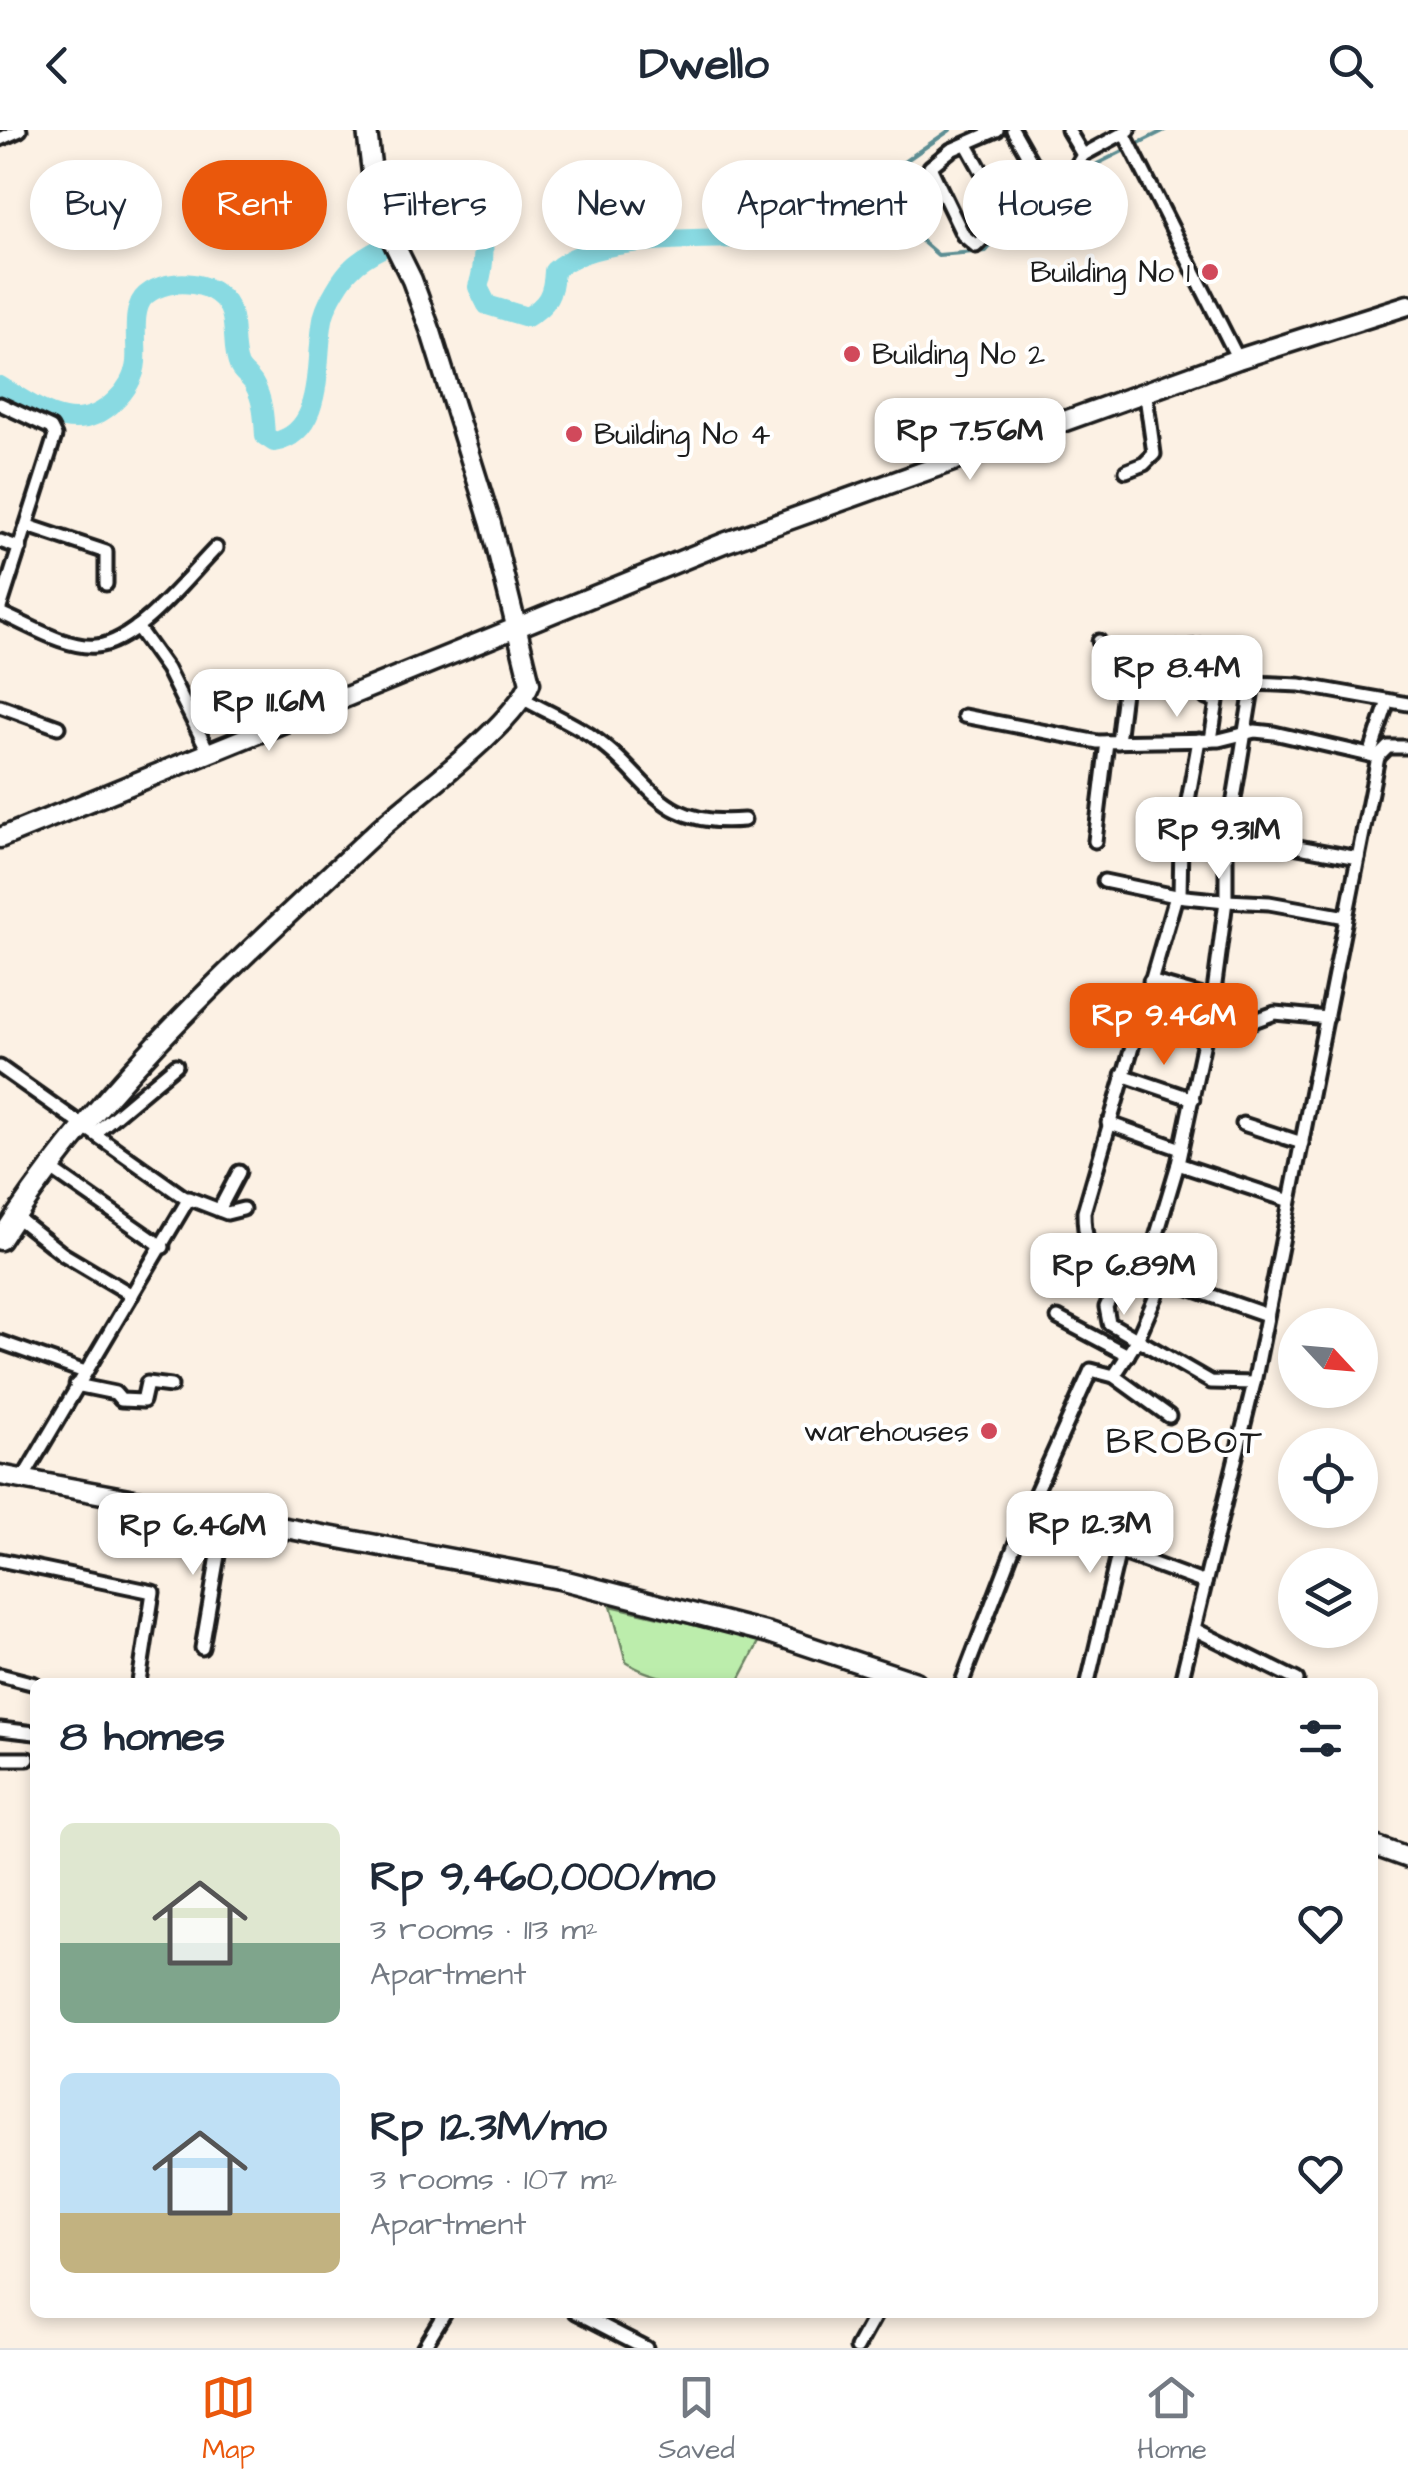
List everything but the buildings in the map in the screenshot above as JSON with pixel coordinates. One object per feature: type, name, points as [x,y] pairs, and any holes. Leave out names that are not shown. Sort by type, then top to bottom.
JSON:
[{"type":"street","points":[[0,139],[20,130]]},
{"type":"street","points":[[0,1240],[50,1168],[89,1128],[152,1047],[522,698],[531,674],[431,332],[372,192],[366,130]]},
{"type":"street","points":[[963,231],[954,220],[930,168],[951,150],[997,130]]},
{"type":"street","points":[[1013,130],[1030,160]]},
{"type":"street","points":[[1068,130],[1083,155]]},
{"type":"street","points":[[1099,130],[1107,142]]},
{"type":"street","points":[[1080,160],[1127,131],[1238,360]]},
{"type":"street","points":[[967,145],[975,160]]},
{"type":"street","points":[[0,838],[724,543],[1146,396],[1238,360],[1408,305]]},
{"type":"street","points":[[1126,471],[1144,464],[1154,454],[1146,396]]},
{"type":"street","points":[[0,404],[55,434],[28,526],[4,584],[0,611],[89,646],[110,643],[137,627],[216,548]]},
{"type":"street","points":[[28,526],[106,552],[106,584]]},
{"type":"street","points":[[0,541],[20,548]]},
{"type":"street","points":[[137,627],[167,669],[209,753]]},
{"type":"street","points":[[1098,641],[1103,654],[1238,643]]},
{"type":"street","points":[[1208,646],[1206,698],[1217,701],[1181,839],[1178,896],[1108,1123],[1084,1212],[1084,1233],[1096,1254],[1264,1314]]},
{"type":"street","points":[[1095,841],[1129,650]]},
{"type":"street","points":[[1146,1271],[1178,1164],[1214,999],[1226,901],[1228,834],[1250,688],[1256,682],[1408,704]]},
{"type":"street","points":[[522,698],[590,735],[656,797],[680,814],[711,822],[744,820]]},
{"type":"street","points":[[1183,1678],[1254,1383],[1264,1314],[1302,1142],[1374,756],[1388,700]]},
{"type":"street","points":[[0,706],[58,727]]},
{"type":"street","points":[[964,716],[1048,735],[1112,742],[1204,740],[1274,733],[1374,756],[1388,747],[1408,747]]},
{"type":"street","points":[[1228,834],[1358,858]]},
{"type":"street","points":[[1104,881],[1178,896],[1269,903],[1346,917]]},
{"type":"street","points":[[1150,981],[1214,999]]},
{"type":"street","points":[[1210,1018],[1248,1023],[1276,1013],[1326,1018]]},
{"type":"street","points":[[89,1128],[176,1065]]},
{"type":"street","points":[[0,1067],[188,1198],[232,1214],[243,1209]]},
{"type":"street","points":[[1122,1075],[1193,1100]]},
{"type":"street","points":[[1108,1123],[1181,1149]]},
{"type":"street","points":[[1244,1124],[1302,1142]]},
{"type":"street","points":[[1178,1164],[1287,1200]]},
{"type":"street","points":[[50,1168],[163,1246]]},
{"type":"street","points":[[219,1210],[239,1172]]},
{"type":"street","points":[[22,1480],[188,1198]]},
{"type":"street","points":[[16,1216],[62,1254],[132,1295]]},
{"type":"street","points":[[1126,1265],[1104,1314],[1109,1323],[1136,1342],[1212,1382],[1254,1383]]},
{"type":"street","points":[[1114,1376],[1136,1342],[1164,1278]]},
{"type":"street","points":[[1058,1318],[1128,1355]]},
{"type":"street","points":[[0,1342],[85,1372]]},
{"type":"street","points":[[964,1678],[1032,1503],[1091,1370],[1114,1376],[1169,1416]]},
{"type":"street","points":[[76,1385],[115,1392],[120,1400],[142,1402],[147,1383],[171,1386]]},
{"type":"street","points":[[0,1475],[559,1579],[694,1611],[903,1678]]},
{"type":"street","points":[[1032,1503],[1114,1534],[1121,1542],[1089,1678]]},
{"type":"street","points":[[202,1648],[225,1514]]},
{"type":"street","points":[[1118,1551],[1205,1583]]},
{"type":"street","points":[[0,1560],[154,1592],[140,1678]]},
{"type":"street","points":[[1194,1629],[1293,1678]]},
{"type":"street","points":[[0,1676],[30,1683]]},
{"type":"street","points":[[0,1730],[30,1733]]},
{"type":"street","points":[[0,1759],[28,1759]]},
{"type":"street","points":[[1378,1847],[1408,1858]]},
{"type":"street","points":[[424,2348],[441,2318]]},
{"type":"street","points":[[588,2318],[646,2348]]},
{"type":"street","points":[[603,2326],[607,2318]]},
{"type":"street","points":[[857,2348],[874,2318]]},
{"type":"green space","points":[[611,1606],[760,1640],[740,1678],[666,1678],[626,1662]]},
{"type":"waterway","points":[[950,130],[898,166],[867,211],[909,230],[938,255],[986,251],[1011,223],[1029,212],[1071,200],[1097,164],[1165,130]]},
{"type":"waterway","points":[[0,386],[58,416],[86,418],[100,412],[123,393],[134,373],[136,317],[141,301],[168,285],[194,284],[217,293],[231,313],[239,366],[257,390],[265,436],[274,442],[291,435],[303,424],[311,408],[324,315],[332,296],[352,268],[401,239],[456,214],[473,212],[483,238],[478,287],[487,305],[527,317],[548,298],[554,271],[576,257],[638,242],[702,239]]},
{"type":"place","name":"Building No 1","points":[[1210,272]]},
{"type":"place","name":"Building No 2","points":[[852,354]]},
{"type":"place","name":"Building No 4","points":[[574,434]]},
{"type":"place","name":"warehouses","points":[[989,1431]]},
{"type":"district","name":"BROBOT","points":[[1185,1441]]}]
